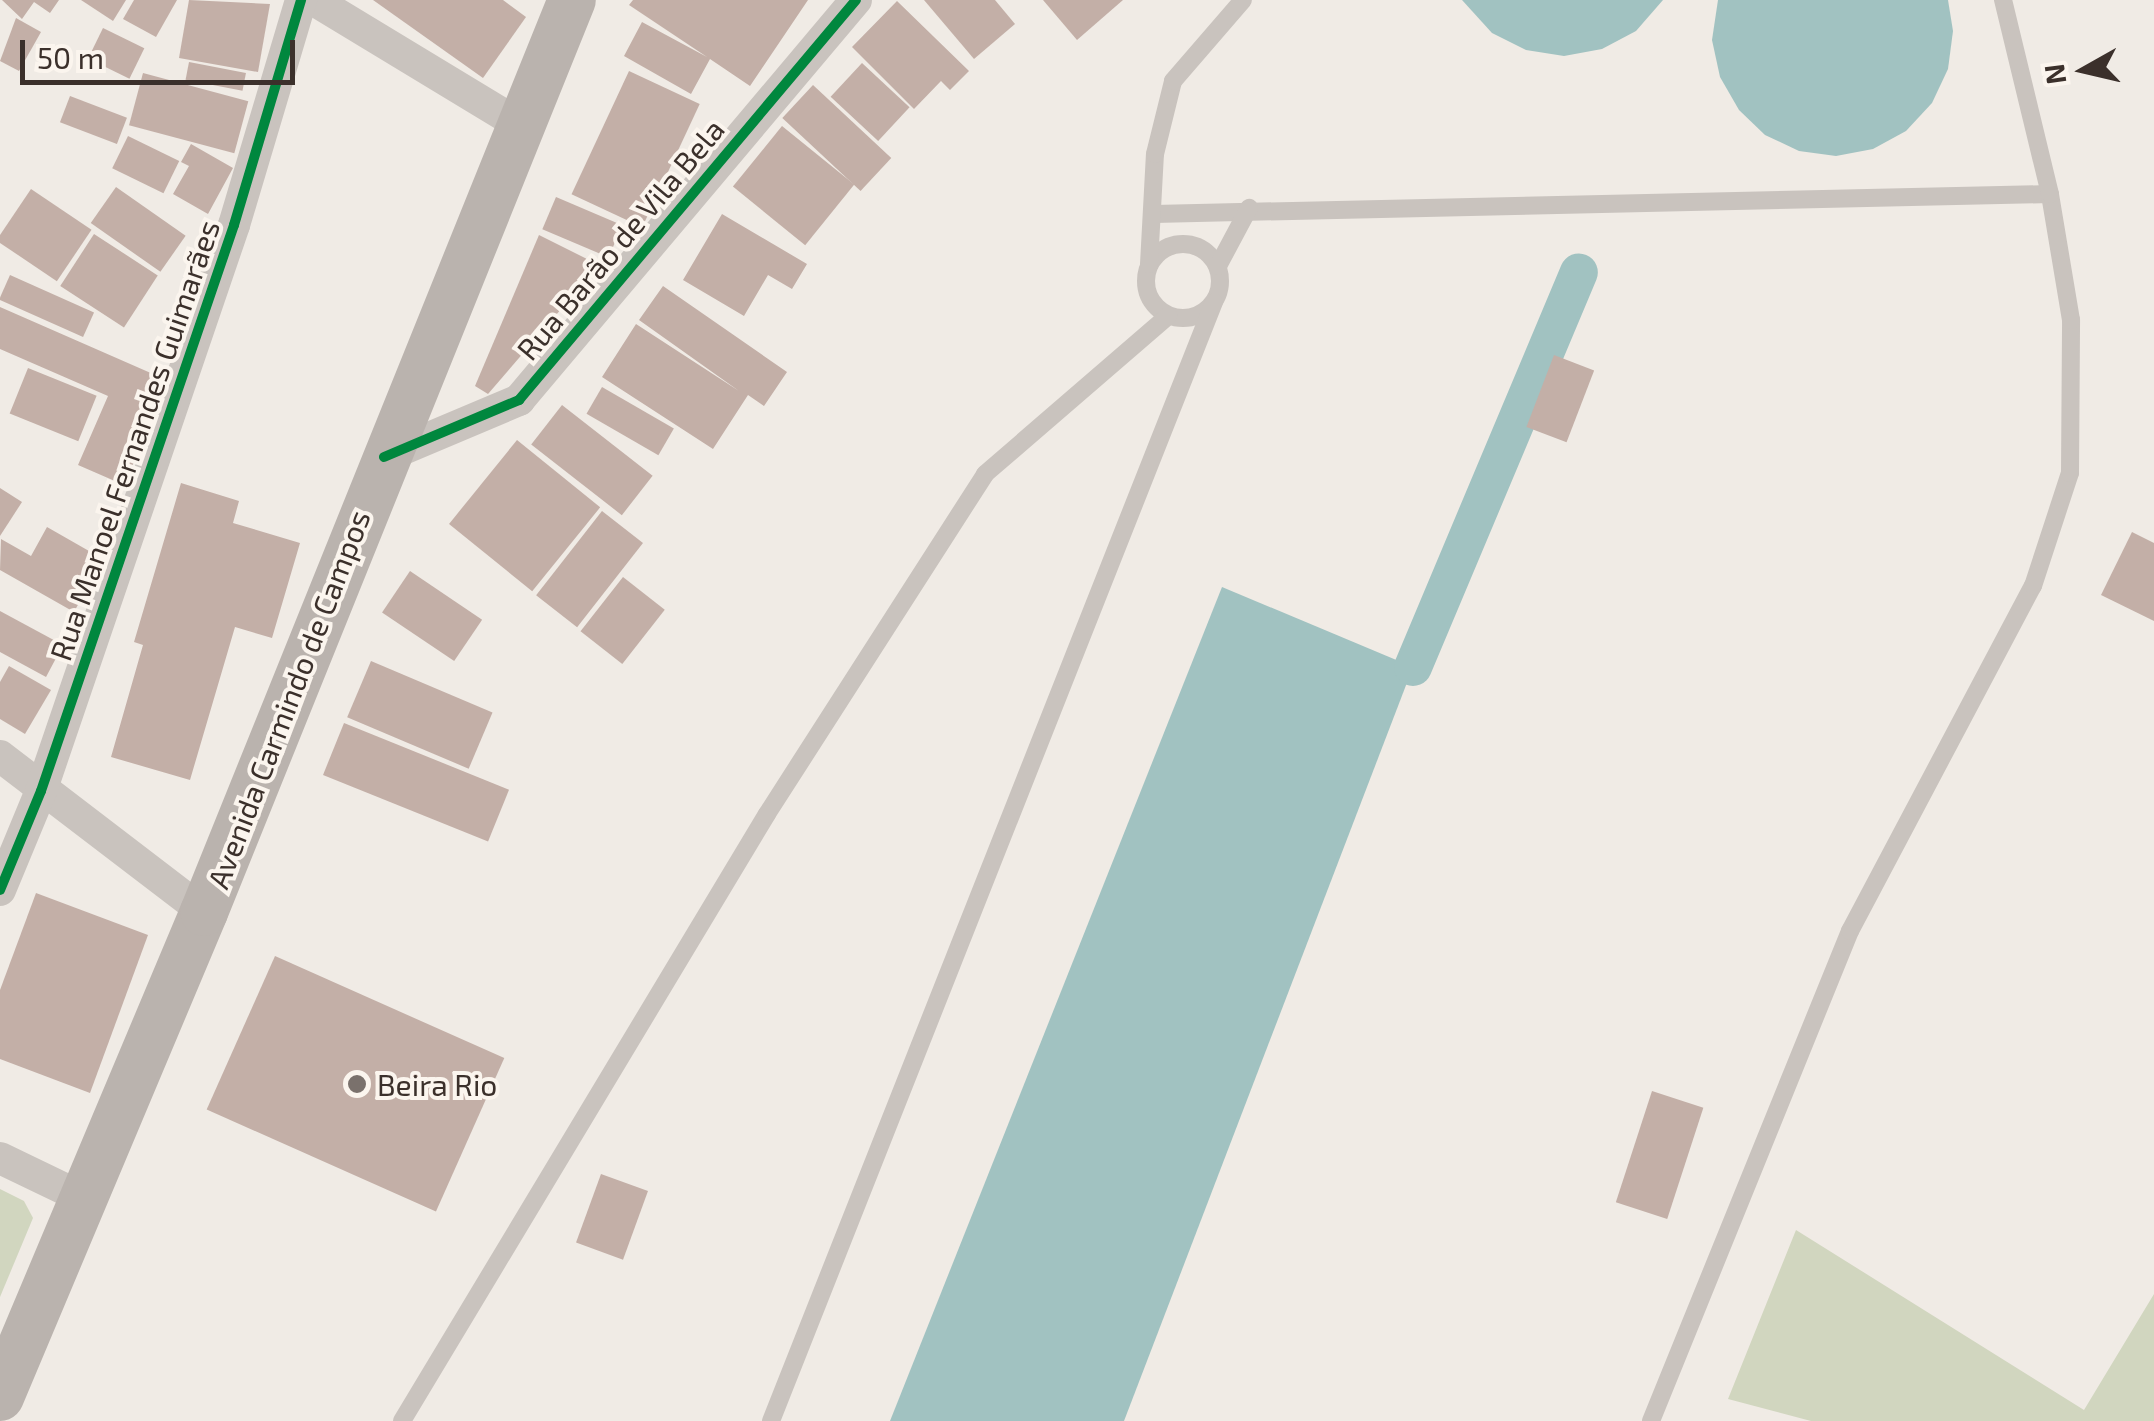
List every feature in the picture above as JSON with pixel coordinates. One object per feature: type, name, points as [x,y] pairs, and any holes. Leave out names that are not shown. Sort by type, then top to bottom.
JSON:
[{"type":"main road","name":"Avenida Carmindo de Campos","points":[[0,1397],[204,912],[384,456],[572,0]]},
{"type":"street","name":"Rua Manoel Fernandes Guimarães","points":[[0,890],[41,791],[234,225],[301,0]]},
{"type":"street","points":[[314,0],[520,125]]},
{"type":"street","name":"Rua Barão de Vila Bela","points":[[384,456],[519,400],[856,0]]},
{"type":"street","points":[[0,756],[204,912]]},
{"type":"street","points":[[0,1158],[83,1198]]},
{"type":"lane","points":[[1214,302],[1194,317],[1168,316],[1150,298],[1155,154],[1173,81],[1243,0]]},
{"type":"lane","points":[[1650,1421],[1850,931],[2032,586],[2070,474],[2070,320],[2050,194],[2003,0]]},
{"type":"lane","points":[[1154,214],[1248,208],[2050,194]]},
{"type":"lane","points":[[771,1421],[1214,302],[1218,266],[1248,208]]},
{"type":"lane","points":[[1149,264],[1166,247],[1189,244],[1218,266]]},
{"type":"lane","points":[[402,1421],[767,814],[985,474],[1168,316]]},
{"type":"green space","points":[[0,1189],[24,1201],[33,1218],[0,1297]]},
{"type":"green space","points":[[1796,1230],[2084,1410],[2154,1294],[2154,1421],[1811,1421],[1728,1399]]},
{"type":"water","points":[[1462,0],[1663,0],[1636,31],[1602,49],[1564,56],[1526,50],[1492,33]]},
{"type":"water","points":[[1718,0],[1948,0],[1953,31],[1948,69],[1932,103],[1906,131],[1873,149],[1836,156],[1799,151],[1765,135],[1739,110],[1720,77],[1712,40]]},
{"type":"water","points":[[1222,587],[1413,667],[1124,1421],[890,1421]]},
{"type":"building","points":[[2,0],[59,0],[50,13],[34,2],[22,19]]},
{"type":"building","points":[[81,0],[126,0],[113,21]]},
{"type":"building","points":[[134,0],[177,0],[156,37],[123,19]]},
{"type":"building","points":[[189,0],[270,4],[258,72],[179,58]]},
{"type":"building","points":[[373,0],[503,0],[526,17],[483,78]]},
{"type":"building","points":[[633,0],[808,0],[750,86],[710,59],[691,94],[624,56],[642,22],[707,57],[629,5]]},
{"type":"building","points":[[924,0],[995,0],[1015,24],[974,59]]},
{"type":"building","points":[[1043,0],[1123,0],[1077,40]]},
{"type":"building","points":[[897,1],[969,71],[950,90],[941,81],[914,109],[852,47]]},
{"type":"building","points":[[16,18],[41,32],[19,71],[0,61]]},
{"type":"building","points":[[103,28],[144,48],[129,79],[88,59]]},
{"type":"building","points":[[189,62],[246,73],[242,91],[186,80]]},
{"type":"building","points":[[862,63],[910,107],[878,141],[831,97]]},
{"type":"building","points":[[629,71],[700,104],[642,227],[572,194]]},
{"type":"building","points":[[143,73],[248,101],[234,153],[129,125]]},
{"type":"building","points":[[813,85],[891,158],[861,191],[782,118]]},
{"type":"building","points":[[70,96],[127,118],[117,144],[60,122]]},
{"type":"building","points":[[782,126],[854,185],[805,245],[733,187]]},
{"type":"building","points":[[128,136],[179,161],[163,193],[112,168]]},
{"type":"building","points":[[191,144],[233,168],[208,214],[173,194],[189,166],[181,162]]},
{"type":"building","points":[[116,187],[186,236],[160,272],[91,223]]},
{"type":"building","points":[[31,189],[92,230],[57,281],[0,243],[0,235]]},
{"type":"building","points":[[556,197],[622,225],[609,257],[542,229]]},
{"type":"building","points":[[722,214],[807,264],[792,289],[768,275],[744,316],[683,280]]},
{"type":"building","points":[[94,234],[158,275],[124,327],[60,286]]},
{"type":"building","points":[[539,235],[599,265],[488,394],[475,386]]},
{"type":"building","points":[[10,275],[94,312],[83,337],[0,300]]},
{"type":"building","points":[[663,286],[787,372],[764,406],[748,395],[713,449],[602,377],[636,324],[739,391],[639,320]]},
{"type":"building","points":[[0,307],[169,381],[124,485],[78,465],[108,396],[0,349]]},
{"type":"building","points":[[1554,355],[1594,370],[1567,442],[1526,427]]},
{"type":"building","points":[[28,368],[97,396],[78,441],[10,413]]},
{"type":"building","points":[[602,387],[674,428],[658,455],[586,414]]},
{"type":"building","points":[[562,405],[653,476],[622,515],[531,444]]},
{"type":"building","points":[[517,440],[600,507],[532,591],[449,524]]},
{"type":"building","points":[[181,483],[239,501],[233,523],[300,543],[272,638],[235,627],[190,780],[111,757],[143,645],[134,642]]},
{"type":"building","points":[[0,488],[22,502],[0,536]]},
{"type":"building","points":[[602,511],[643,543],[577,627],[536,595]]},
{"type":"building","points":[[47,527],[103,559],[74,612],[0,570],[1,539],[31,556]]},
{"type":"building","points":[[2132,532],[2154,543],[2154,621],[2101,595]]},
{"type":"building","points":[[410,571],[482,620],[454,661],[382,612]]},
{"type":"building","points":[[623,577],[665,610],[622,664],[581,631]]},
{"type":"building","points":[[0,611],[63,645],[46,677],[0,652]]},
{"type":"building","points":[[371,661],[493,713],[469,769],[347,717]]},
{"type":"building","points":[[9,666],[51,690],[25,734],[0,719],[0,682]]},
{"type":"building","points":[[344,723],[509,790],[488,842],[323,775]]},
{"type":"building","points":[[36,893],[148,935],[90,1093],[0,1059],[0,990]]},
{"type":"building","name":"Beira Rio","points":[[275,956],[504,1058],[436,1212],[207,1109]]},
{"type":"building","points":[[1652,1091],[1703,1108],[1667,1219],[1616,1202]]},
{"type":"building","points":[[601,1174],[648,1191],[623,1260],[576,1243]]},
{"type":"waterway","points":[[1413,667],[1579,273]]},
{"type":"cycle path","points":[[0,890],[41,791],[234,225],[301,0]]},
{"type":"cycle path","points":[[384,457],[519,400],[856,0]]},
{"type":"place","name":"Beira Rio","points":[[357,1084]]}]
